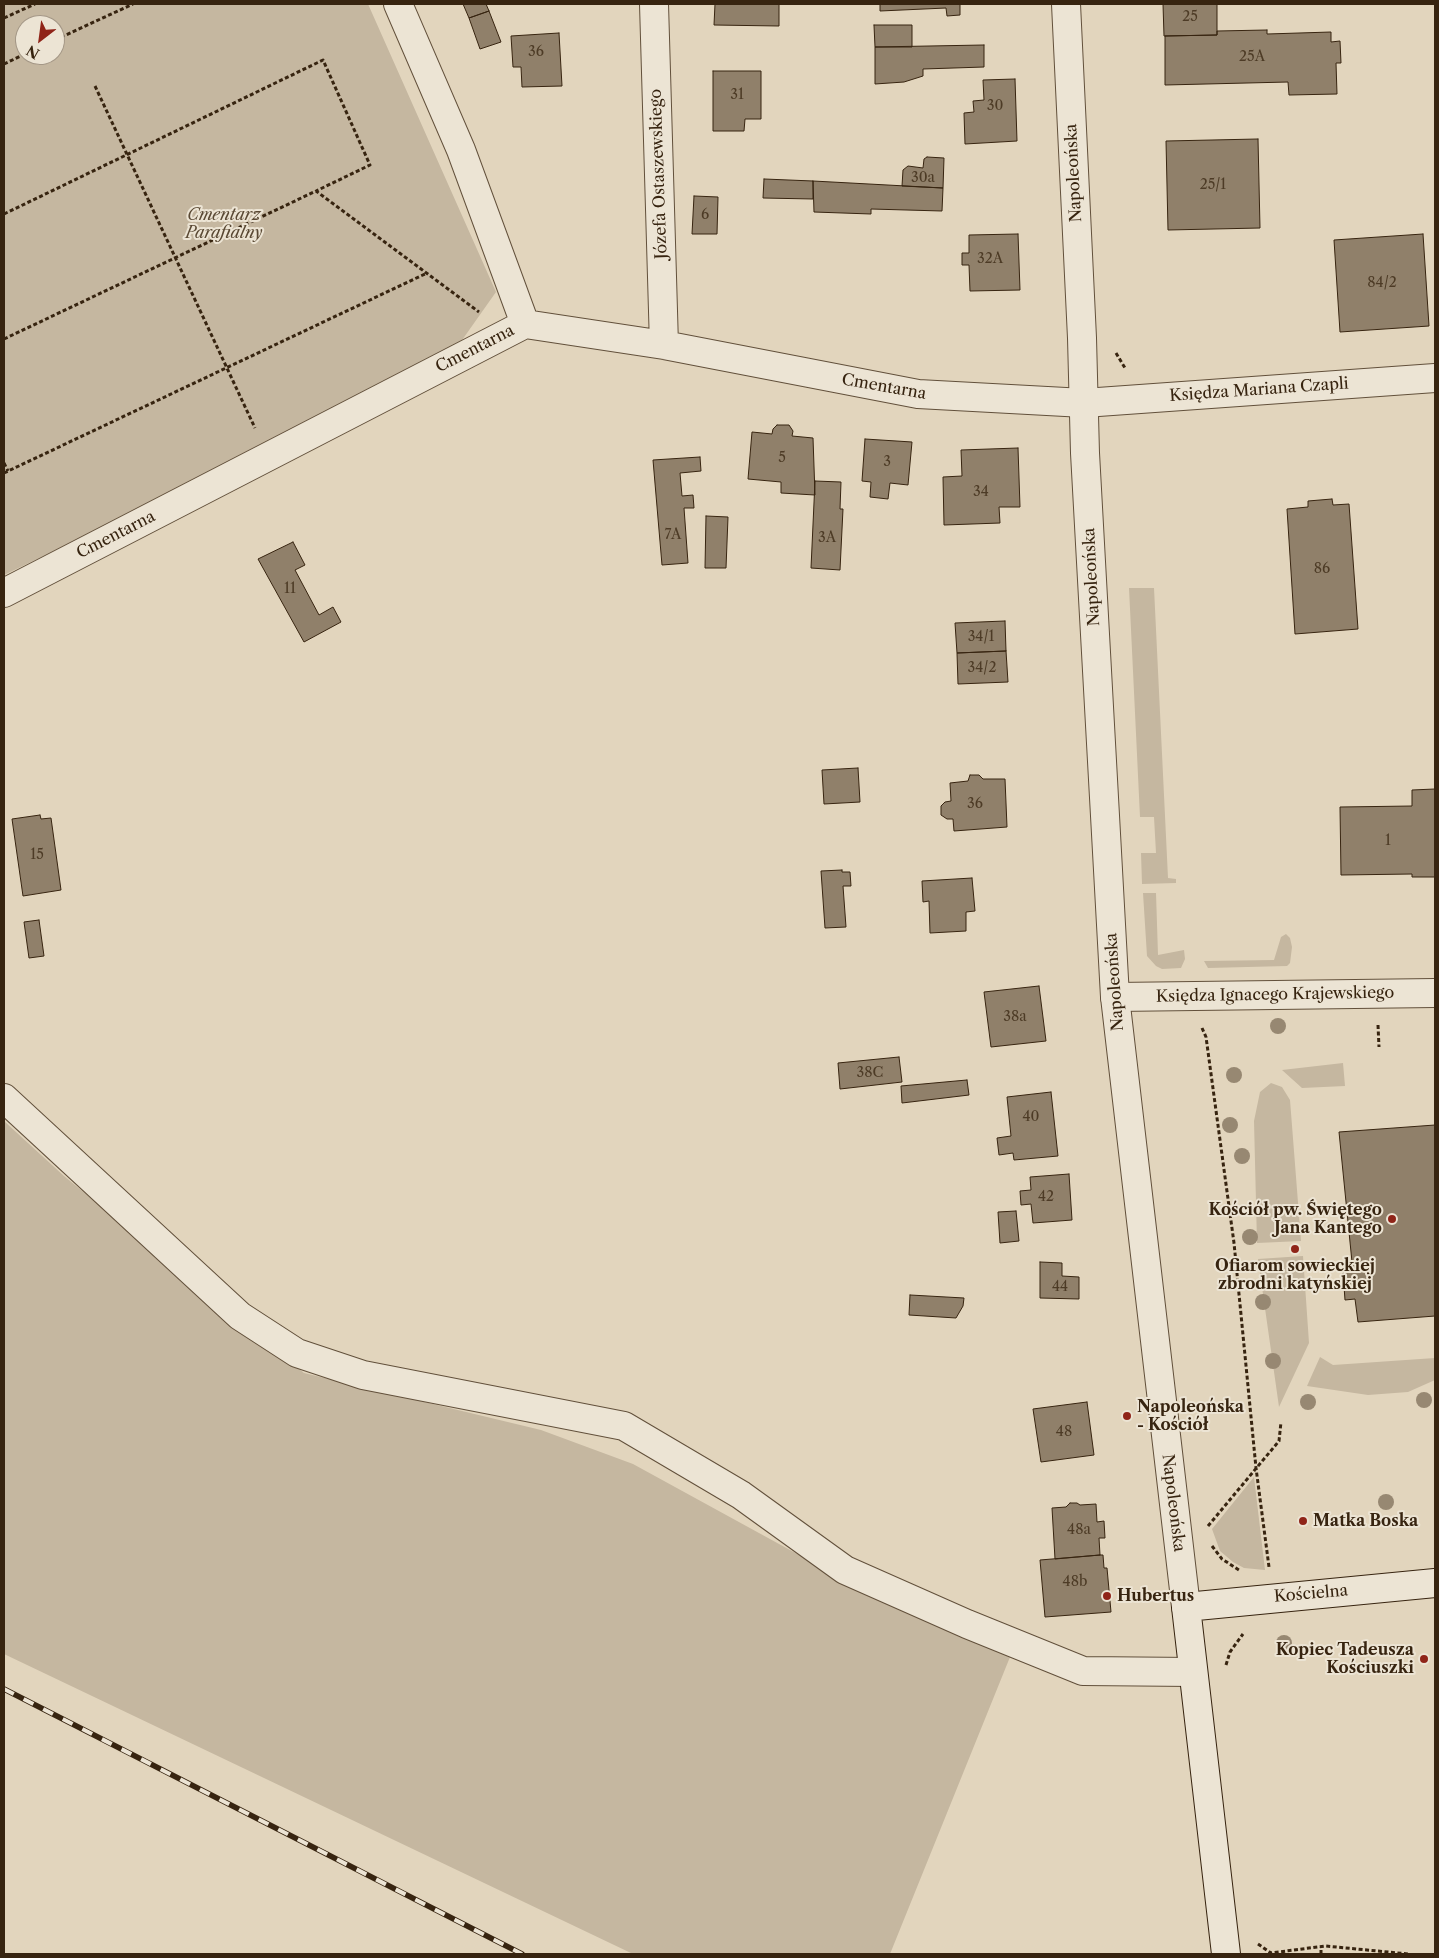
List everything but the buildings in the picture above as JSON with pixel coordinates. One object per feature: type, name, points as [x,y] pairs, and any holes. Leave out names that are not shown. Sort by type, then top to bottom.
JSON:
[{"type":"street","points":[[398,4],[461,150],[522,317]]},
{"type":"street","name":"Józefa Ostaszewskiego","points":[[654,4],[664,345]]},
{"type":"street","name":"Napoleońska","points":[[1066,4],[1084,402],[1115,997],[1226,1954]]},
{"type":"street","name":"Cmentarna","points":[[4,593],[268,456],[522,317],[918,394],[1084,402]]},
{"type":"street","name":"Księdza Mariana Czapli","points":[[1084,402],[1435,378]]},
{"type":"street","name":"Księdza Ignacego Krajewskiego","points":[[1115,997],[1435,992]]},
{"type":"street","points":[[4,1098],[240,1316],[297,1353],[363,1375],[624,1426],[741,1495],[845,1570],[967,1624],[1084,1671],[1193,1672]]},
{"type":"street","name":"Kościelna","points":[[1186,1607],[1273,1597],[1435,1583]]},
{"type":"path","points":[[4,18],[35,4]]},
{"type":"path","points":[[65,35],[133,4]]},
{"type":"path","points":[[4,214],[323,60],[370,164],[4,339]]},
{"type":"path","points":[[95,86],[268,456]]},
{"type":"path","points":[[316,191],[487,317],[522,317]]},
{"type":"path","points":[[4,463],[6,472],[427,273]]},
{"type":"path","points":[[1377,1018],[1379,1047]]},
{"type":"path","points":[[1199,1020],[1206,1037],[1233,1233],[1256,1468],[1273,1597]]},
{"type":"path","points":[[1206,1529],[1279,1441],[1281,1422]]},
{"type":"path","points":[[1211,1544],[1222,1559],[1244,1572]]},
{"type":"path","points":[[1225,1674],[1230,1652],[1240,1636],[1247,1631]]},
{"type":"path","points":[[1257,1942],[1270,1952],[1321,1947],[1345,1947],[1409,1954]]},
{"type":"path","points":[[1321,1947],[1321,1954]]},
{"type":"green space","name":"Cmentarz Parafialny","points":[[4,4],[368,4],[496,292],[448,360],[4,575]]},
{"type":"green space","points":[[1129,588],[1154,588],[1168,878],[1176,879],[1176,883],[1142,884],[1141,853],[1156,853],[1154,817],[1140,817]]},
{"type":"green space","points":[[1143,893],[1156,893],[1158,955],[1184,950],[1185,959],[1181,968],[1162,969],[1156,966],[1147,956]]},
{"type":"green space","points":[[1286,934],[1290,938],[1292,947],[1290,963],[1287,966],[1208,968],[1204,961],[1274,960],[1281,937]]},
{"type":"green space","points":[[1343,1063],[1345,1086],[1302,1088],[1282,1070]]},
{"type":"green space","points":[[1271,1083],[1282,1087],[1290,1100],[1301,1241],[1257,1243],[1254,1121],[1260,1092]]},
{"type":"green space","points":[[4,1121],[64,1176],[304,1373],[541,1430],[633,1464],[874,1596],[1010,1657],[890,1954],[633,1954],[4,1654]]},
{"type":"green space","points":[[1303,1256],[1309,1343],[1279,1407],[1258,1259]]},
{"type":"green space","points":[[1320,1357],[1333,1365],[1435,1358],[1435,1380],[1408,1392],[1368,1395],[1307,1386]]},
{"type":"green space","points":[[1254,1477],[1265,1570],[1244,1568],[1233,1562],[1220,1551],[1212,1529]]},
{"type":"railway","points":[[4,1689],[522,1954]]},
{"type":"place","name":"Kościół pw. Świętego Jana Kantego","points":[[1392,1219]]},
{"type":"place","name":"Ofiarom sowieckiej zbrodni katyńskiej","points":[[1295,1249]]},
{"type":"place","name":"Napoleońska - Kościół","points":[[1127,1416]]},
{"type":"place","name":"Matka Boska","points":[[1303,1521]]},
{"type":"place","name":"Hubertus","points":[[1107,1596]]},
{"type":"place","name":"Kopiec Tadeusza Kościuszki","points":[[1424,1659]]}]
